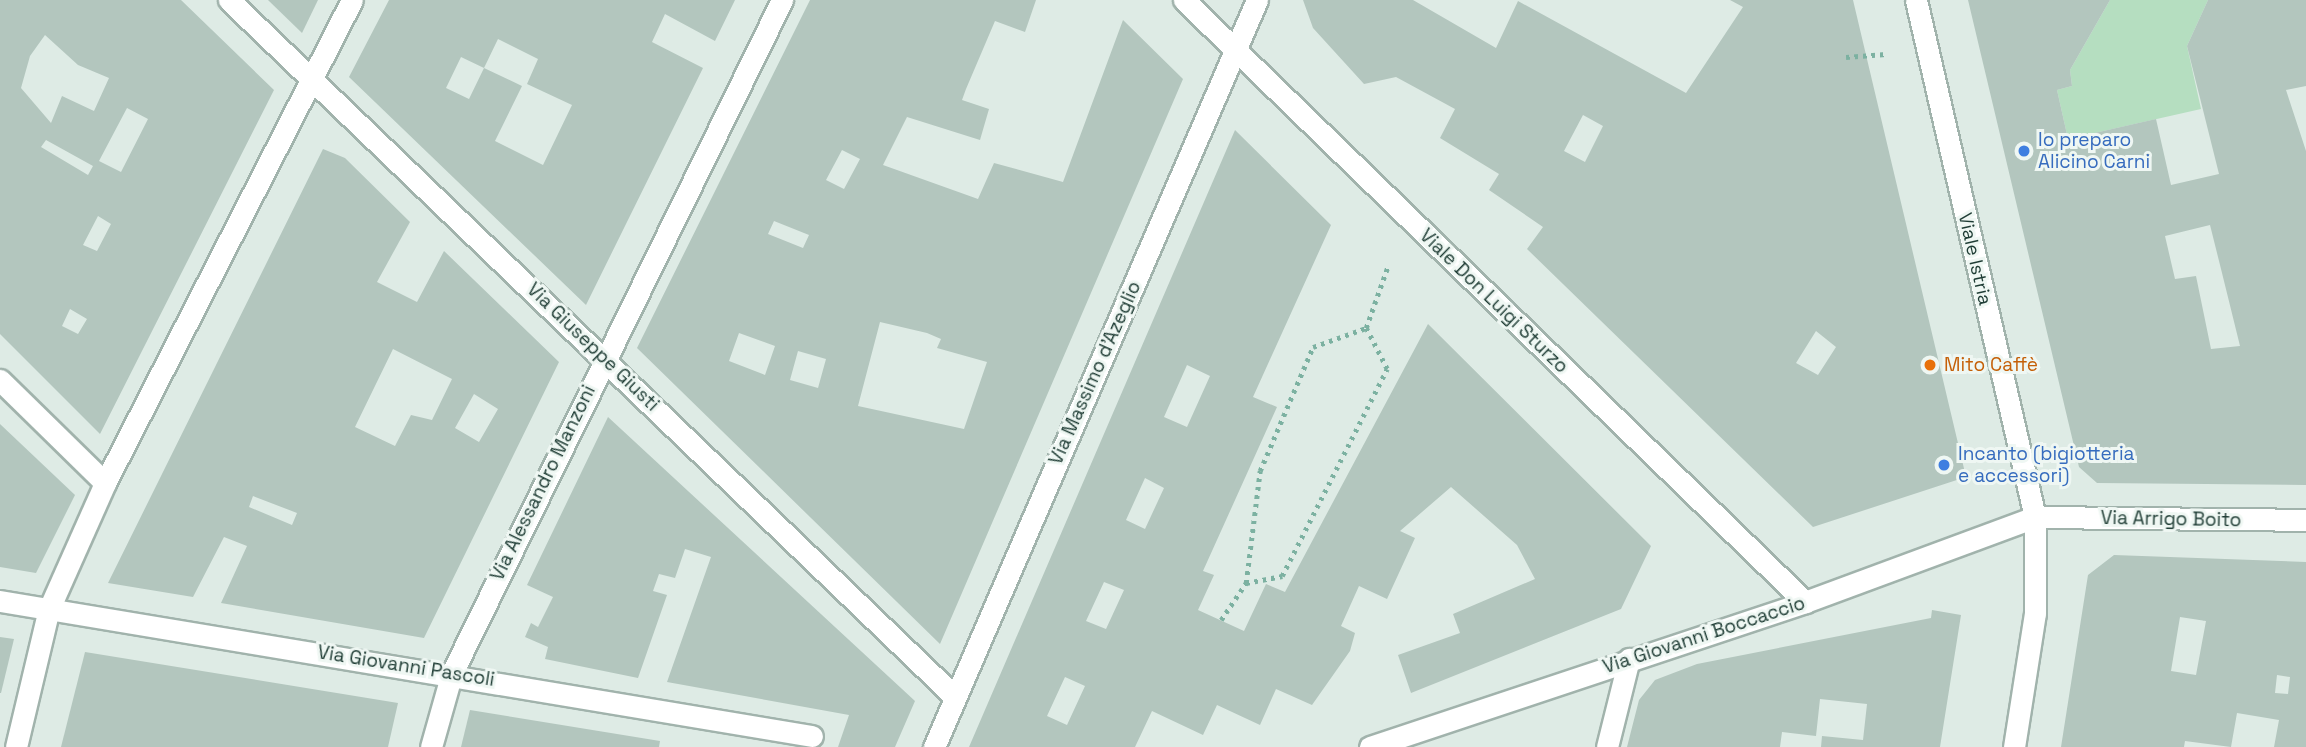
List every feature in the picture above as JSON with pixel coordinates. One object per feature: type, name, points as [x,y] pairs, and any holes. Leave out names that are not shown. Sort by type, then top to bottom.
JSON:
[{"type":"street","name":"Via Giuseppe Giusti","points":[[229,0],[604,357],[954,697]]},
{"type":"street","points":[[16,747],[48,609],[105,483],[352,0]]},
{"type":"street","name":"Via Alessandro Manzoni","points":[[431,747],[452,673],[604,357],[782,0]]},
{"type":"street","name":"Viale Don Luigi Sturzo","points":[[1184,0],[1805,602]]},
{"type":"street","name":"Via Massimo d'Azeglio","points":[[934,747],[1257,0]]},
{"type":"street","name":"Viale Istria","points":[[1916,0],[2035,517],[2035,613],[2014,747]]},
{"type":"street","points":[[0,380],[105,483]]},
{"type":"street","name":"Via Arrigo Boito","points":[[2035,517],[2306,520]]},
{"type":"street","name":"Via Giovanni Boccaccio","points":[[1370,747],[1805,602],[2035,517]]},
{"type":"street","name":"Via Giovanni Pascoli","points":[[0,601],[452,673],[812,736]]},
{"type":"street","points":[[1607,747],[1629,659]]},
{"type":"path","points":[[1846,57],[1886,54]]},
{"type":"path","points":[[1246,583],[1282,576],[1387,369],[1366,328],[1388,266]]},
{"type":"path","points":[[1221,620],[1246,583],[1260,471],[1313,347],[1366,328]]},
{"type":"green space","points":[[2110,0],[2208,0],[2187,46],[2201,109],[2068,139],[2057,90],[2072,86],[2070,70]]},
{"type":"building","points":[[0,0],[181,0],[274,90],[100,434],[0,334]],"holes":[[[45,35],[78,65],[109,78],[94,111],[62,96],[51,123],[21,88],[30,56]],[[127,108],[148,119],[121,172],[99,161]],[[46,140],[93,166],[88,175],[41,147]],[[98,216],[111,224],[97,251],[83,245]],[[70,309],[87,319],[78,334],[62,326]]]},
{"type":"building","points":[[268,0],[318,0],[302,33]]},
{"type":"building","points":[[389,0],[735,0],[715,41],[665,14],[652,42],[703,68],[586,305],[349,77]],"holes":[[[498,39],[538,59],[527,84],[572,105],[543,165],[495,141],[522,86],[484,68]],[[461,57],[484,68],[469,99],[446,88]]]},
{"type":"building","points":[[810,0],[1036,0],[1025,32],[995,21],[966,89],[962,100],[989,109],[980,140],[907,117],[883,165],[978,199],[994,163],[1063,182],[1123,20],[1183,79],[940,644],[637,348]],"holes":[[[842,150],[860,159],[844,189],[826,180]],[[774,221],[809,235],[803,248],[768,234]],[[880,322],[927,333],[941,339],[937,348],[987,362],[964,429],[858,406]],[[739,333],[775,346],[765,375],[729,361]],[[798,351],[826,359],[818,388],[790,380]]]},
{"type":"building","points":[[1303,0],[1413,0],[1496,48],[1518,1],[1686,93],[1743,7],[1730,0],[1853,0],[1966,477],[1813,527],[1527,249],[1543,227],[1489,190],[1499,174],[1440,138],[1455,109],[1396,77],[1364,84],[1313,28]],"holes":[[[1583,115],[1603,126],[1585,162],[1564,151]],[[1816,331],[1836,347],[1818,375],[1796,363]]]},
{"type":"building","points":[[1968,0],[2110,0],[2070,70],[2072,86],[2057,90],[2068,139],[2156,119],[2171,185],[2219,174],[2187,46],[2208,0],[2306,0],[2306,86],[2286,90],[2306,151],[2306,485],[2097,483],[2079,467]],"holes":[[[2210,225],[2240,346],[2211,349],[2196,276],[2175,279],[2165,236]]]},
{"type":"building","points":[[1235,130],[1331,225],[1253,397],[1277,407],[1203,571],[1214,575],[1198,610],[1244,631],[1266,584],[1285,592],[1428,324],[1651,546],[1621,609],[1411,693],[1398,655],[1460,633],[1453,614],[1535,579],[1517,545],[1451,487],[1400,531],[1415,538],[1387,599],[1359,586],[1341,626],[1355,633],[1350,651],[1312,705],[1276,689],[1260,725],[1217,705],[1203,735],[1152,711],[1135,747],[969,747]],"holes":[[[1187,365],[1210,376],[1187,427],[1164,417]],[[1145,478],[1164,488],[1145,529],[1126,520]],[[1104,582],[1124,590],[1106,629],[1086,621]],[[1065,677],[1085,686],[1067,725],[1047,716]]]},
{"type":"building","points":[[323,149],[345,158],[410,222],[377,282],[417,302],[444,251],[559,362],[424,638],[221,603],[247,546],[224,537],[193,597],[108,583]],"holes":[[[393,349],[452,379],[432,420],[411,415],[395,446],[355,427]],[[474,394],[498,409],[479,442],[455,428]],[[253,496],[297,513],[292,525],[249,507]]]},
{"type":"building","points":[[608,417],[915,701],[895,747],[838,747],[849,715],[667,682],[711,557],[685,549],[675,578],[659,574],[653,591],[667,595],[638,678],[545,659],[548,647],[525,637],[531,623],[538,627],[553,597],[527,585]]},
{"type":"building","points":[[0,424],[75,495],[36,573],[0,567]]},
{"type":"building","points":[[2114,555],[2306,562],[2306,747],[2274,747],[2279,720],[2237,713],[2231,747],[2185,741],[2184,747],[2061,747],[2088,575]],"holes":[[[2180,617],[2206,621],[2196,675],[2171,671]],[[2277,675],[2290,677],[2288,694],[2275,693]]]},
{"type":"building","points":[[1932,610],[1961,615],[1940,747],[1821,747],[1822,736],[1863,740],[1867,704],[1820,699],[1816,736],[1782,732],[1780,747],[1627,747],[1639,700],[1655,680],[1697,664],[1931,618]]},
{"type":"building","points":[[0,637],[14,639],[1,693],[0,693]]},
{"type":"building","points":[[85,652],[398,703],[388,747],[61,747]]},
{"type":"building","points":[[470,710],[660,741],[659,747],[461,747]]},
{"type":"place","name":"Io preparo Alicino Carni","points":[[2024,151]]},
{"type":"place","name":"Mito Caffè","points":[[1930,365]]},
{"type":"place","name":"Incanto (bigiotteria e accessori)","points":[[1944,465]]}]
